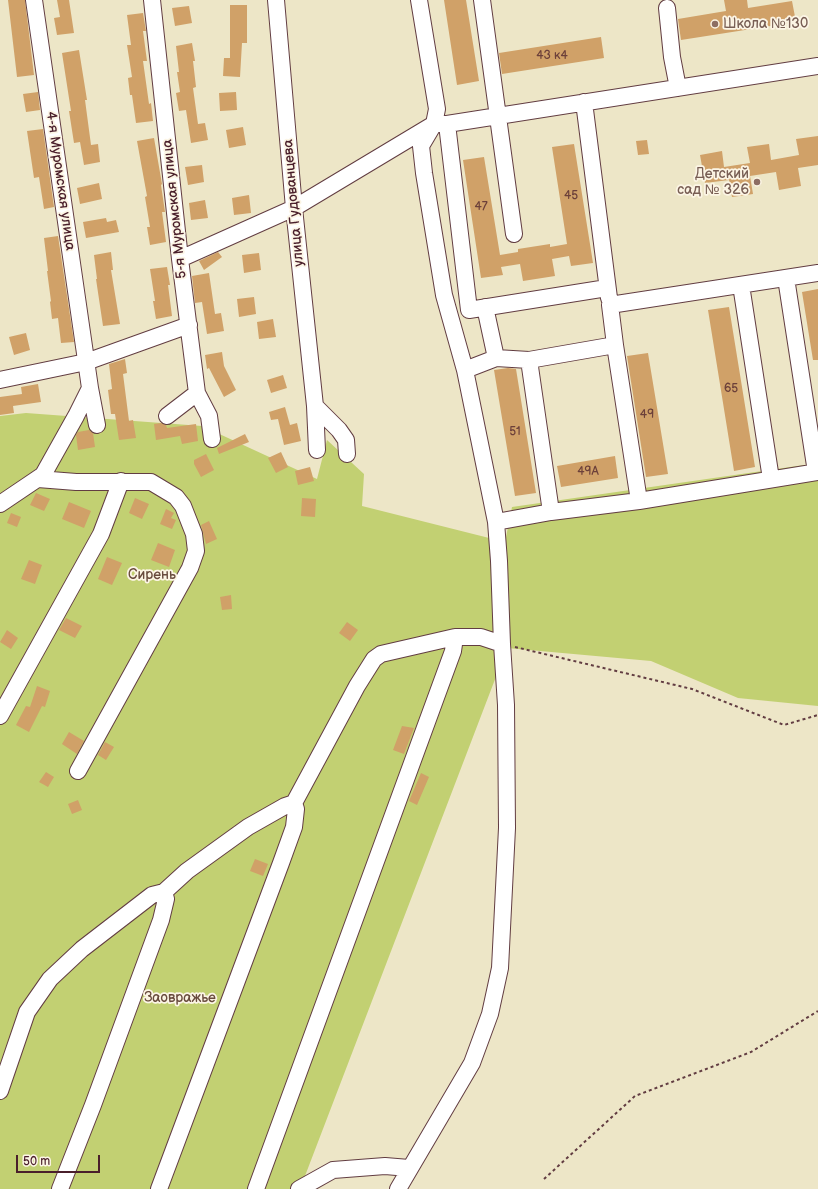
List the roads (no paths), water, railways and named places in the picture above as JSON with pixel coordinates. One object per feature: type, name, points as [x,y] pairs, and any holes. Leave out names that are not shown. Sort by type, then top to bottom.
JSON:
[{"type":"street","name":"4-я Муромская улица","points":[[34,0],[86,362],[97,425]]},
{"type":"street","name":"5-я Муромская улица","points":[[152,0],[180,259],[197,393],[209,416],[212,439]]},
{"type":"street","name":"улица Гудованцева","points":[[276,0],[294,208],[315,406],[317,450]]},
{"type":"street","points":[[419,0],[469,310],[607,288]]},
{"type":"street","points":[[482,0],[514,234]]},
{"type":"street","points":[[667,8],[672,57],[678,88]]},
{"type":"street","points":[[180,259],[294,208],[440,124],[818,66]]},
{"type":"street","points":[[584,102],[614,345],[639,500]]},
{"type":"street","points":[[398,1189],[472,1063],[490,1014],[500,968],[507,828],[506,706],[496,522],[465,370],[444,295],[421,146],[440,124]]},
{"type":"street","points":[[610,305],[818,273]]},
{"type":"street","points":[[496,522],[551,512],[639,500],[817,472],[786,278]]},
{"type":"street","points":[[741,285],[771,479]]},
{"type":"street","points":[[485,307],[496,358]]},
{"type":"street","points":[[0,380],[86,362],[188,325]]},
{"type":"street","points":[[465,370],[496,358],[529,360],[614,345]]},
{"type":"street","points":[[529,360],[551,512]]},
{"type":"street","points":[[0,504],[43,475],[90,388]]},
{"type":"street","points":[[167,416],[197,393]]},
{"type":"street","points":[[315,406],[339,430],[346,440],[347,454]]},
{"type":"street","points":[[38,479],[76,482],[151,482],[176,497],[182,506],[194,534],[196,551],[190,568],[78,771]]},
{"type":"street","points":[[0,716],[101,534],[121,481]]},
{"type":"street","points":[[0,1091],[27,1012],[50,979],[82,949],[152,895],[164,892],[187,871],[248,827],[294,803],[357,686],[374,659],[381,654],[455,637],[481,637],[502,644]]},
{"type":"street","points":[[256,1189],[453,651],[455,637]]},
{"type":"street","points":[[159,1189],[284,856],[294,827],[296,809],[294,803]]},
{"type":"street","points":[[60,1189],[93,1105],[161,920],[166,899],[164,892]]},
{"type":"street","points":[[299,1189],[333,1170],[385,1166],[409,1168]]},
{"type":"place","name":"Школа №130","points":[[715,24]]},
{"type":"place","name":"Детский сад № 326","points":[[757,182]]},
{"type":"park label","name":"Сирень","points":[[152,575]]},
{"type":"park label","name":"Заовражье","points":[[180,998]]}]
